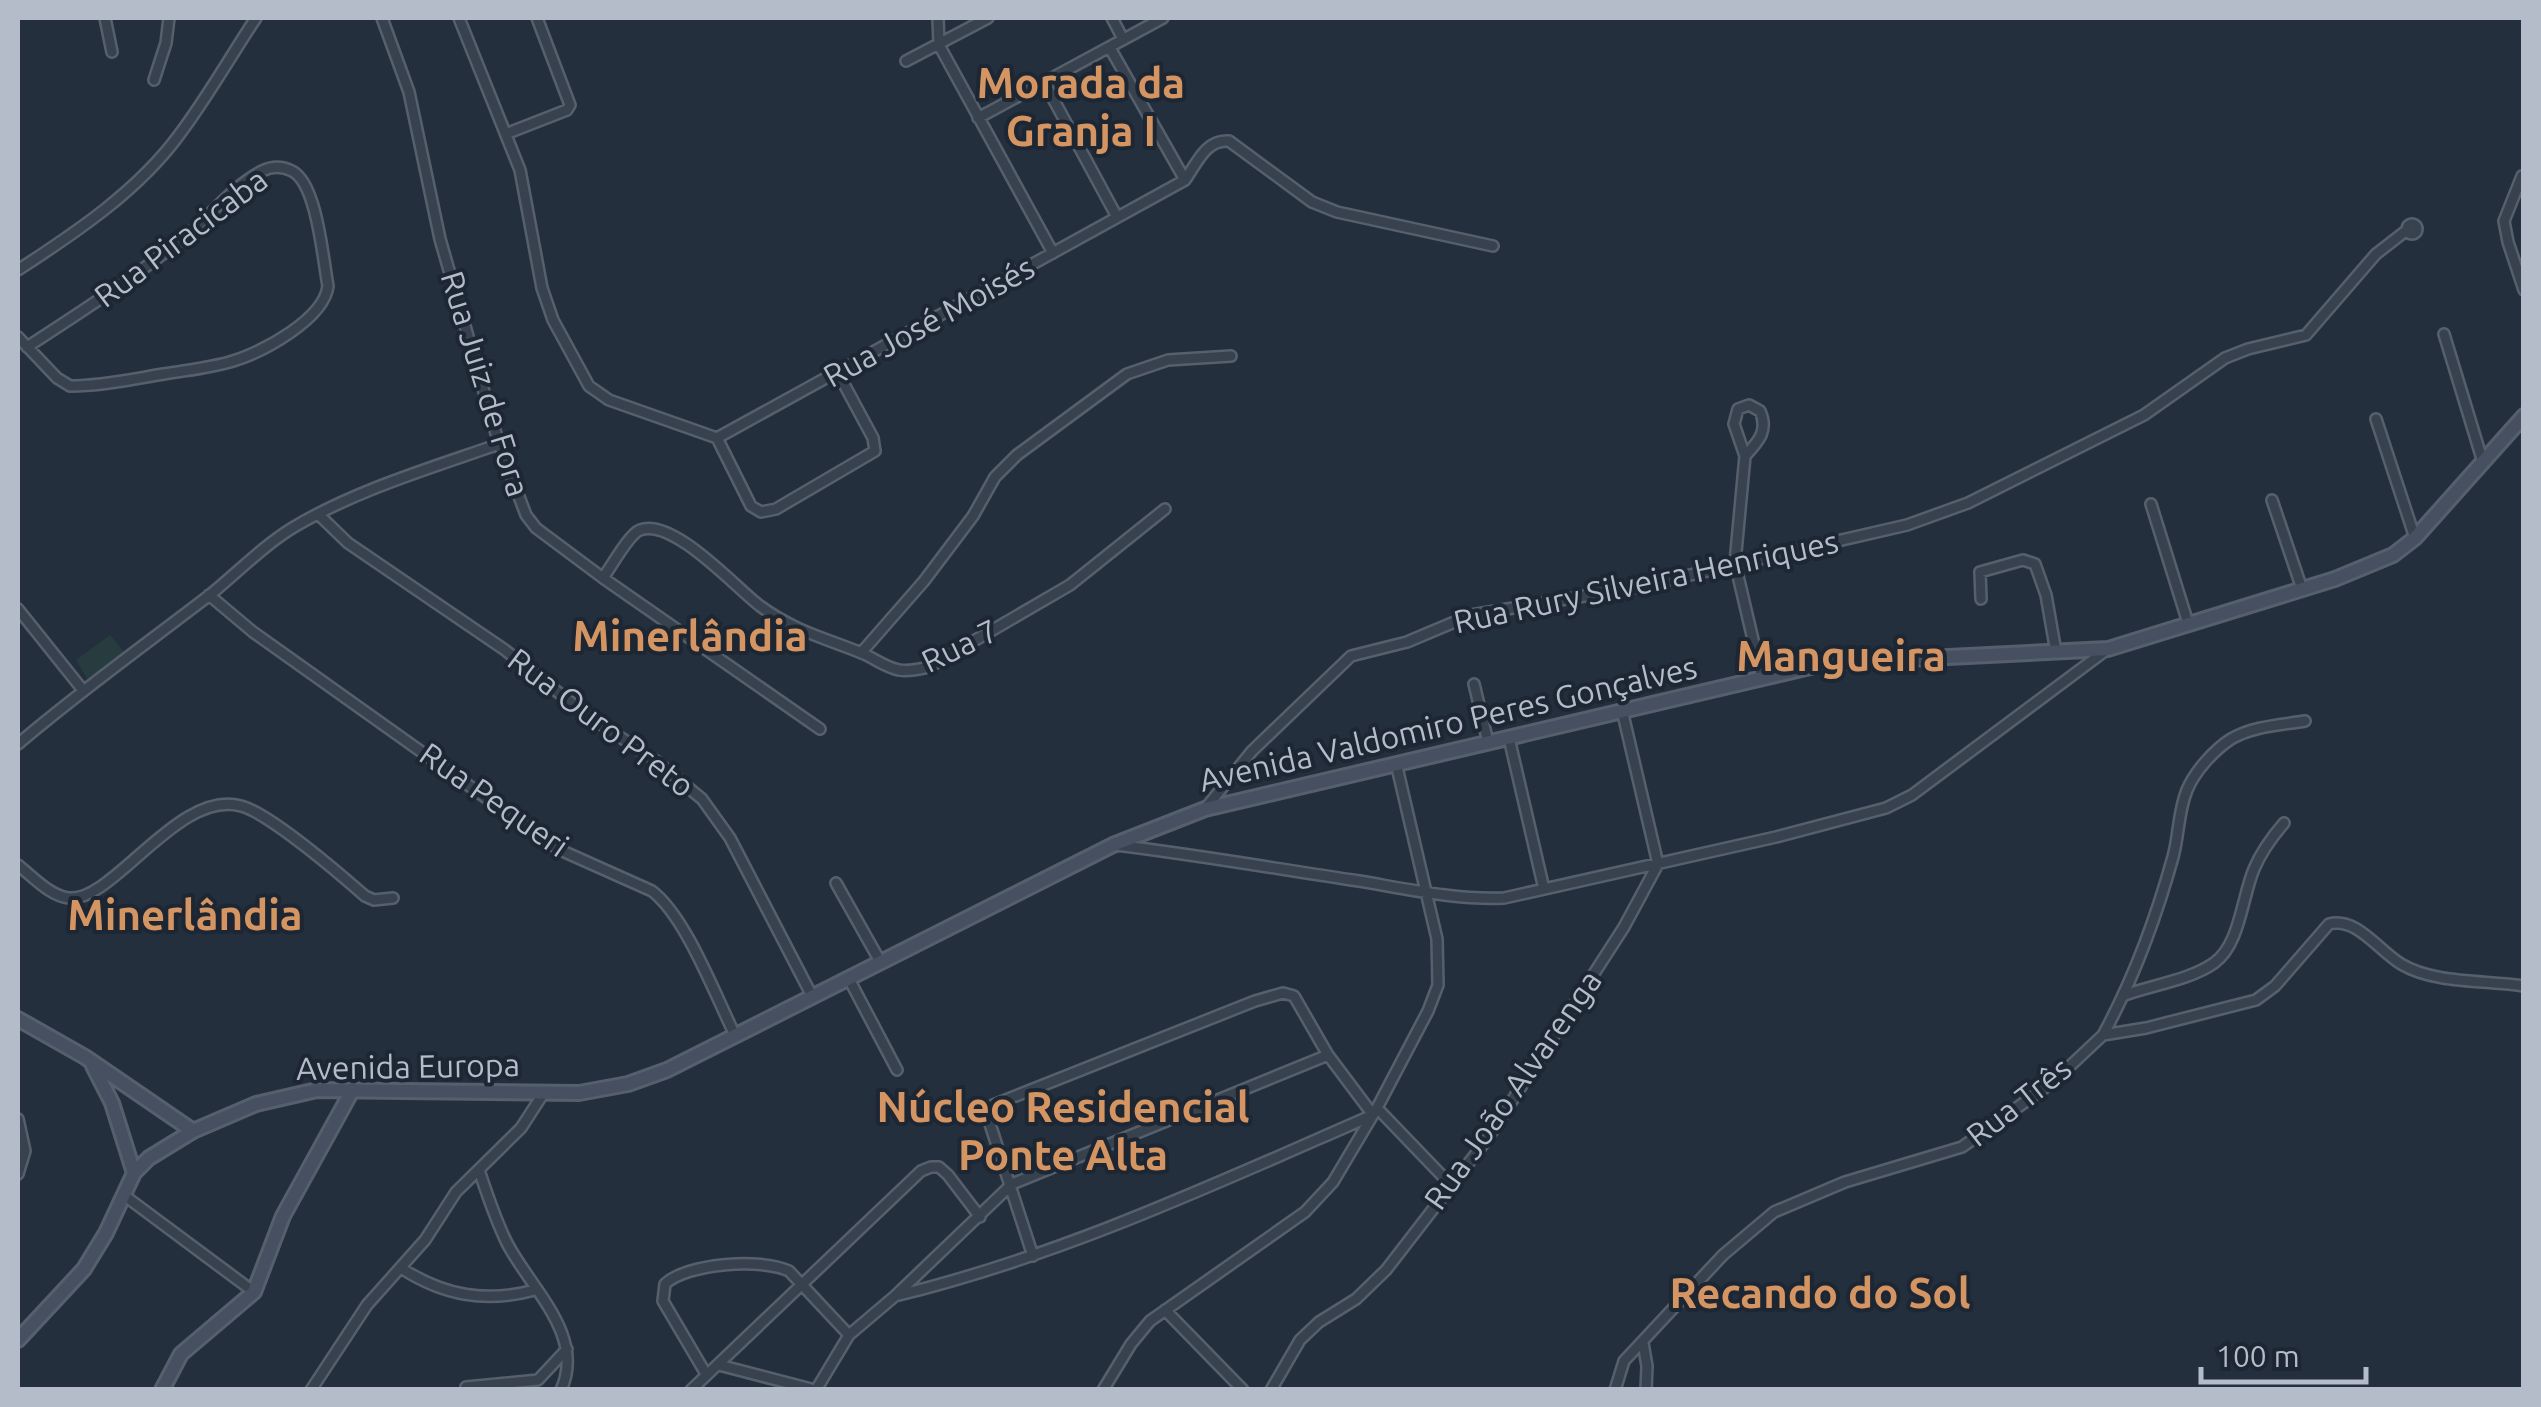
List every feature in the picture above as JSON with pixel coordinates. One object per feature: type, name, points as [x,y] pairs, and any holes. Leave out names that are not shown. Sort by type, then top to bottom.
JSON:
[{"type":"street","points":[[105,18],[112,52]]},
{"type":"street","points":[[154,80],[169,18]]},
{"type":"street","points":[[18,270],[98,213],[160,158],[256,18]]},
{"type":"street","name":"Rua Juiz de Fora","points":[[382,18],[409,92],[440,239],[499,444],[530,522],[820,730]]},
{"type":"street","points":[[459,18],[520,170],[542,288],[553,320],[589,386],[609,400],[717,438],[751,506],[765,512],[875,452],[873,438],[838,373]]},
{"type":"street","points":[[508,134],[567,110],[570,105],[537,18]]},
{"type":"street","points":[[938,18],[939,46],[1053,253]]},
{"type":"street","points":[[906,61],[988,18]]},
{"type":"street","points":[[1112,18],[1123,39]]},
{"type":"street","points":[[978,118],[1163,18]]},
{"type":"street","points":[[1110,48],[1185,180]]},
{"type":"street","points":[[1044,82],[1117,217]]},
{"type":"street","name":"Rua José Moisés","points":[[717,438],[1185,180],[1211,143],[1230,140],[1312,202],[1337,212],[1493,246]]},
{"type":"street","name":"Rua Piracicaba","points":[[275,166],[291,170],[308,191],[327,297],[321,308],[294,330],[258,352],[203,368],[70,386],[56,378],[27,347],[173,245],[242,184],[264,170],[275,166]]},
{"type":"street","points":[[2522,176],[2504,221],[2524,290]]},
{"type":"street","name":"Rua Rury Silveira Henriques","points":[[1205,809],[1252,751],[1351,656],[1407,642],[1471,615],[1638,586],[1907,525],[1968,503],[2144,414],[2225,358],[2306,335],[2376,254],[2407,230]]},
{"type":"street","points":[[2444,334],[2482,460]]},
{"type":"street","points":[[18,338],[27,347]]},
{"type":"street","points":[[861,653],[924,580],[973,516],[996,477],[1016,455],[1126,374],[1168,360],[1230,356]]},
{"type":"street","points":[[1745,456],[1760,439],[1764,426],[1760,411],[1749,405],[1738,408],[1734,416],[1745,456],[1735,563],[1762,678]]},
{"type":"street","name":"Avenida Valdomiro Peres Gonçalves","points":[[666,1070],[1113,845],[1205,809],[1826,664],[2108,649],[2370,566],[2393,556],[2416,538],[2524,416]]},
{"type":"street","points":[[2376,418],[2416,538]]},
{"type":"street","points":[[18,744],[82,689],[210,595],[291,529],[318,514],[499,444]]},
{"type":"street","points":[[2272,500],[2302,588]]},
{"type":"street","points":[[2151,504],[2188,623]]},
{"type":"street","name":"Rua 7","points":[[603,578],[634,533],[646,528],[655,530],[692,547],[732,577],[758,604],[816,639],[861,653],[897,670],[929,667],[1070,585],[1165,509]]},
{"type":"street","name":"Rua Ouro Preto","points":[[318,514],[348,543],[506,650],[702,799],[730,838],[812,996]]},
{"type":"street","points":[[1981,599],[1980,572],[2023,560],[2035,564],[2046,595],[2056,652]]},
{"type":"street","name":"Rua Pequeri","points":[[210,595],[254,632],[558,849],[664,900],[678,920],[735,1035]]},
{"type":"street","points":[[18,610],[82,689]]},
{"type":"street","points":[[1113,845],[1427,892],[1504,898],[1886,808],[1927,784],[2108,649]]},
{"type":"street","points":[[1474,684],[1488,742]]},
{"type":"street","points":[[1622,709],[1658,864]]},
{"type":"street","points":[[2102,1035],[2125,994],[2172,860],[2187,790],[2208,761],[2233,738],[2248,731],[2305,720]]},
{"type":"street","points":[[1508,738],[1544,889]]},
{"type":"street","points":[[1103,1390],[1140,1331],[1305,1212],[1332,1182],[1375,1111],[1438,985],[1437,939],[1396,763]]},
{"type":"street","points":[[18,865],[63,898],[75,899],[112,876],[185,819],[224,804],[241,806],[263,816],[366,896],[374,900],[393,898]]},
{"type":"street","points":[[2125,994],[2202,969],[2222,956],[2258,860],[2284,823]]},
{"type":"street","points":[[1150,830],[1154,850]]},
{"type":"street","name":"Rua João Alvarenga","points":[[1271,1390],[1300,1340],[1319,1322],[1356,1299],[1386,1270],[1514,1100],[1624,927],[1658,864]]},
{"type":"street","points":[[836,883],[881,963]]},
{"type":"street","name":"Rua Três","points":[[1615,1390],[1621,1365],[1722,1255],[1763,1218],[1806,1196],[1962,1147],[2053,1082],[2102,1035],[2256,1000],[2275,986],[2318,933],[2332,922],[2350,924],[2399,962],[2432,975],[2524,986]]},
{"type":"street","points":[[849,979],[897,1070]]},
{"type":"street","points":[[1033,1256],[989,1121],[989,1111],[997,1101],[1283,992],[1299,1002],[1328,1054],[1375,1111],[1450,1184]]},
{"type":"street","points":[[18,1019],[85,1057],[193,1131]]},
{"type":"street","points":[[719,1365],[816,1390],[849,1334],[895,1296],[1012,1184],[1328,1054]]},
{"type":"street","points":[[85,1057],[100,1075],[112,1103],[134,1174]]},
{"type":"street","name":"Avenida Europa","points":[[18,1340],[84,1270],[134,1174],[162,1148],[193,1131],[286,1095],[353,1089],[543,1094],[608,1089],[666,1070]]},
{"type":"street","points":[[112,1103],[120,1091],[130,1087]]},
{"type":"street","points":[[162,1390],[181,1354],[254,1292],[284,1216],[353,1089]]},
{"type":"street","points":[[311,1390],[367,1305],[433,1229],[456,1192],[521,1128],[543,1094]]},
{"type":"street","points":[[895,1296],[1033,1256],[1195,1192],[1375,1111]]},
{"type":"street","points":[[18,1119],[24,1151],[18,1174]]},
{"type":"street","points":[[690,1390],[927,1168],[940,1168],[948,1175],[980,1217]]},
{"type":"street","points":[[479,1170],[507,1243],[558,1323],[567,1349],[568,1368],[561,1390]]},
{"type":"street","points":[[125,1196],[254,1292]]},
{"type":"street","points":[[706,1374],[664,1302],[662,1290],[670,1279],[708,1268],[763,1264],[790,1271],[849,1334]]},
{"type":"street","points":[[402,1268],[435,1288],[458,1294],[487,1298],[536,1290]]},
{"type":"street","points":[[1165,1310],[1244,1390]]},
{"type":"street","points":[[1643,1342],[1648,1372],[1646,1390]]},
{"type":"street","points":[[466,1387],[538,1380],[567,1349]]},
{"type":"green space","points":[[110,635],[125,653],[88,680],[76,660]]},
{"type":"district","name":"Morada da Granja I","points":[[1081,107]]},
{"type":"district","name":"Minerlândia","points":[[690,636]]},
{"type":"district","name":"Mangueira","points":[[1841,656]]},
{"type":"district","name":"Minerlândia","points":[[185,915]]},
{"type":"district","name":"Núcleo Residencial Ponte Alta","points":[[1063,1131]]},
{"type":"district","name":"Recando do Sol","points":[[1820,1293]]}]
